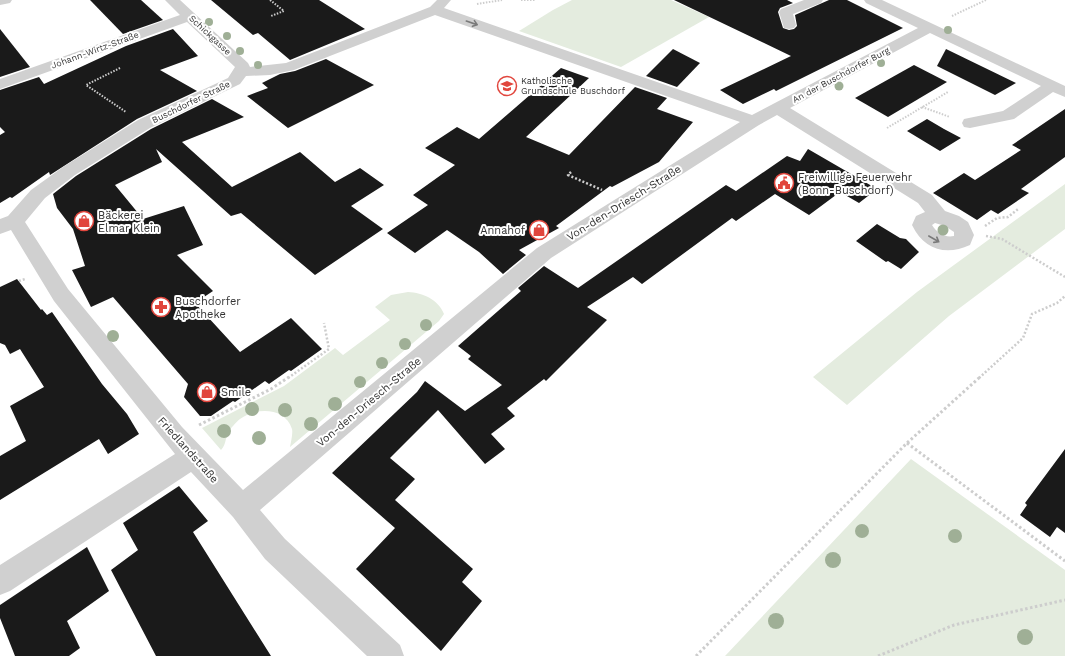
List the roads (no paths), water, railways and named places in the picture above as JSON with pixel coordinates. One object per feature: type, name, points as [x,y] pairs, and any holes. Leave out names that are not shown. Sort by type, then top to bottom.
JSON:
[{"type":"street","points":[[0,1],[5,0]]},
{"type":"street","name":"Schickgasse","points":[[172,0],[243,66],[241,72]]},
{"type":"street","points":[[789,24],[786,12],[816,0]]},
{"type":"street","points":[[871,0],[1059,89]]},
{"type":"street","points":[[440,5],[572,58],[753,121]]},
{"type":"street","name":"Buschdorfer Straße","points":[[8,224],[38,194],[70,170],[144,124],[234,81],[241,72],[289,67],[440,5]]},
{"type":"street","name":"Johann-Wirtz-Straße","points":[[0,84],[190,16]]},
{"type":"street","name":"An der Buschdorfer Burg","points":[[753,121],[929,28]]},
{"type":"street","points":[[970,123],[1008,115],[1059,89]]},
{"type":"street","points":[[778,108],[926,199],[938,216],[927,218],[922,225],[924,230],[932,239],[939,242],[953,244],[963,240],[965,236],[964,232]]},
{"type":"street","name":"Von-den-Driesch-Straße","points":[[242,508],[544,253],[753,121]]},
{"type":"street","name":"Friedlandstraße","points":[[8,224],[61,295],[185,448],[242,508],[276,549],[389,656]]},
{"type":"street","points":[[0,580],[185,448]]},
{"type":"place","name":"Katholische Grundschule Buschdorf","points":[[507,86]]},
{"type":"place","name":"Freiwillige Feuerwehr (Bonn-Buschdorf)","points":[[784,183]]},
{"type":"place","name":"Bäckerei Elmar Klein","points":[[84,221]]},
{"type":"place","name":"Annahof","points":[[539,230]]},
{"type":"place","name":"Buschdorfer Apotheke","points":[[161,307]]},
{"type":"place","name":"Smile","points":[[207,392]]}]
